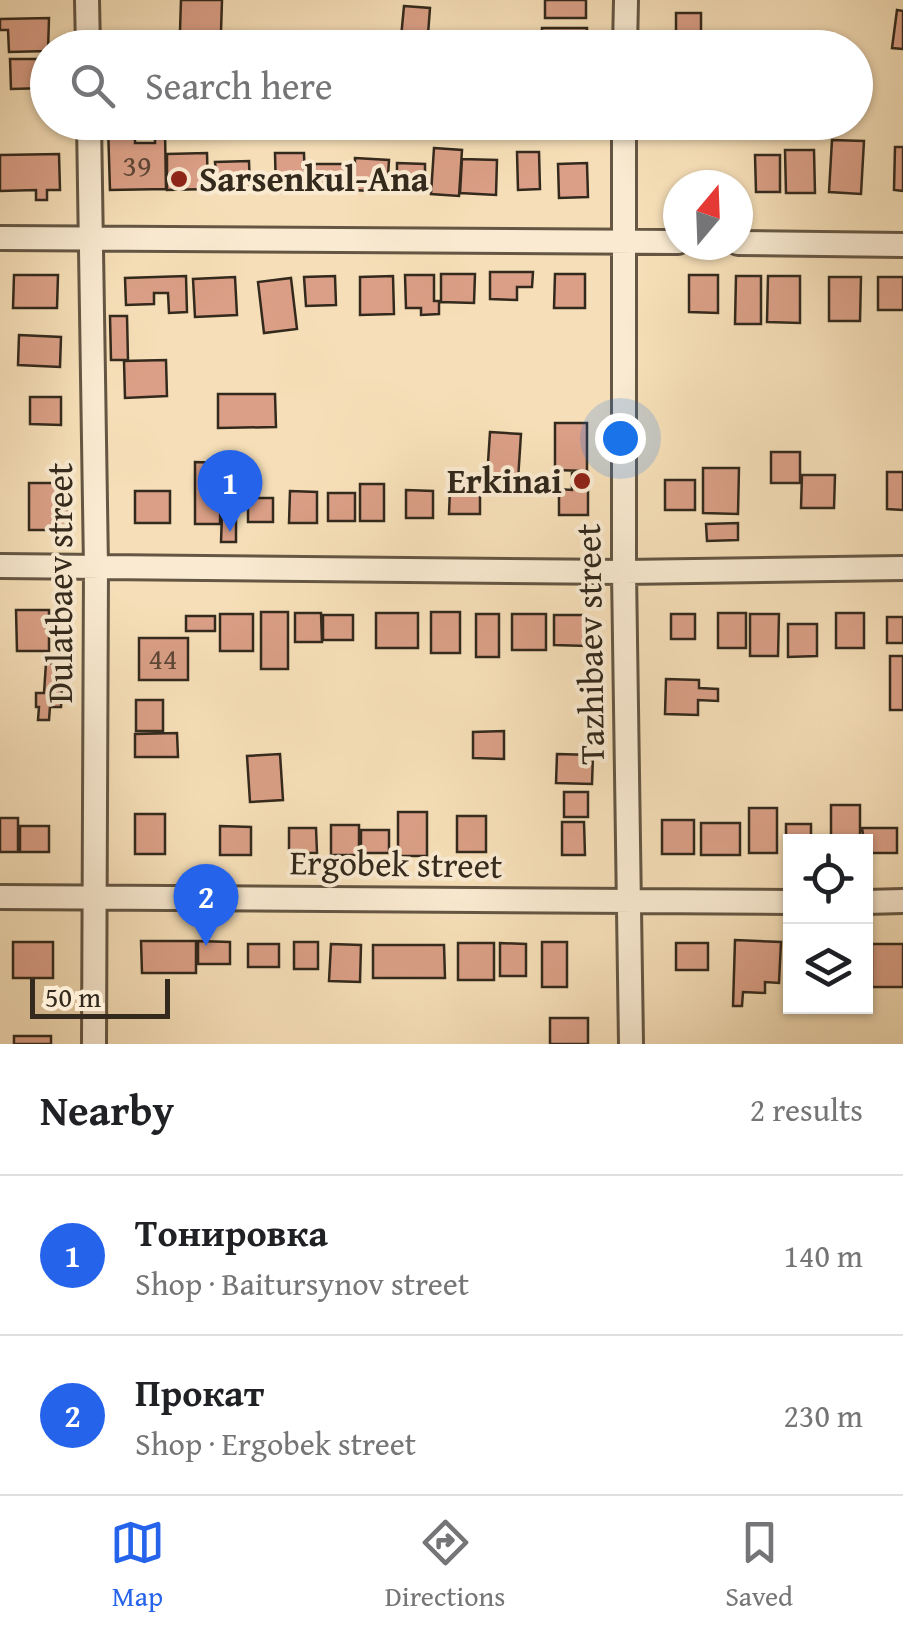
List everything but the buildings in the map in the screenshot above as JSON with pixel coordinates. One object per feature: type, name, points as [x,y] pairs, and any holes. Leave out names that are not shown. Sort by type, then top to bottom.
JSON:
[{"type":"street","points":[[87,0],[88,30]]},
{"type":"street","points":[[625,30],[626,0]]},
{"type":"street","name":"Dulatbaev street","points":[[89,140],[96,567],[94,1044]]},
{"type":"street","name":"Tazhibaev street","points":[[624,140],[624,572],[631,1044]]},
{"type":"street","points":[[0,238],[663,242]]},
{"type":"street","points":[[753,243],[903,244]]},
{"type":"street","points":[[0,566],[624,572],[903,568]]},
{"type":"street","name":"Ergobek street","points":[[0,897],[783,902]]},
{"type":"street","points":[[873,902],[903,902]]},
{"type":"place","name":"Sarsenkul-Ana","points":[[179,179]]},
{"type":"place","name":"Erkinai","points":[[582,481]]},
{"type":"place","name":"Тонировка","points":[[230,532]]},
{"type":"place","name":"Прокат","points":[[206,946]]}]
